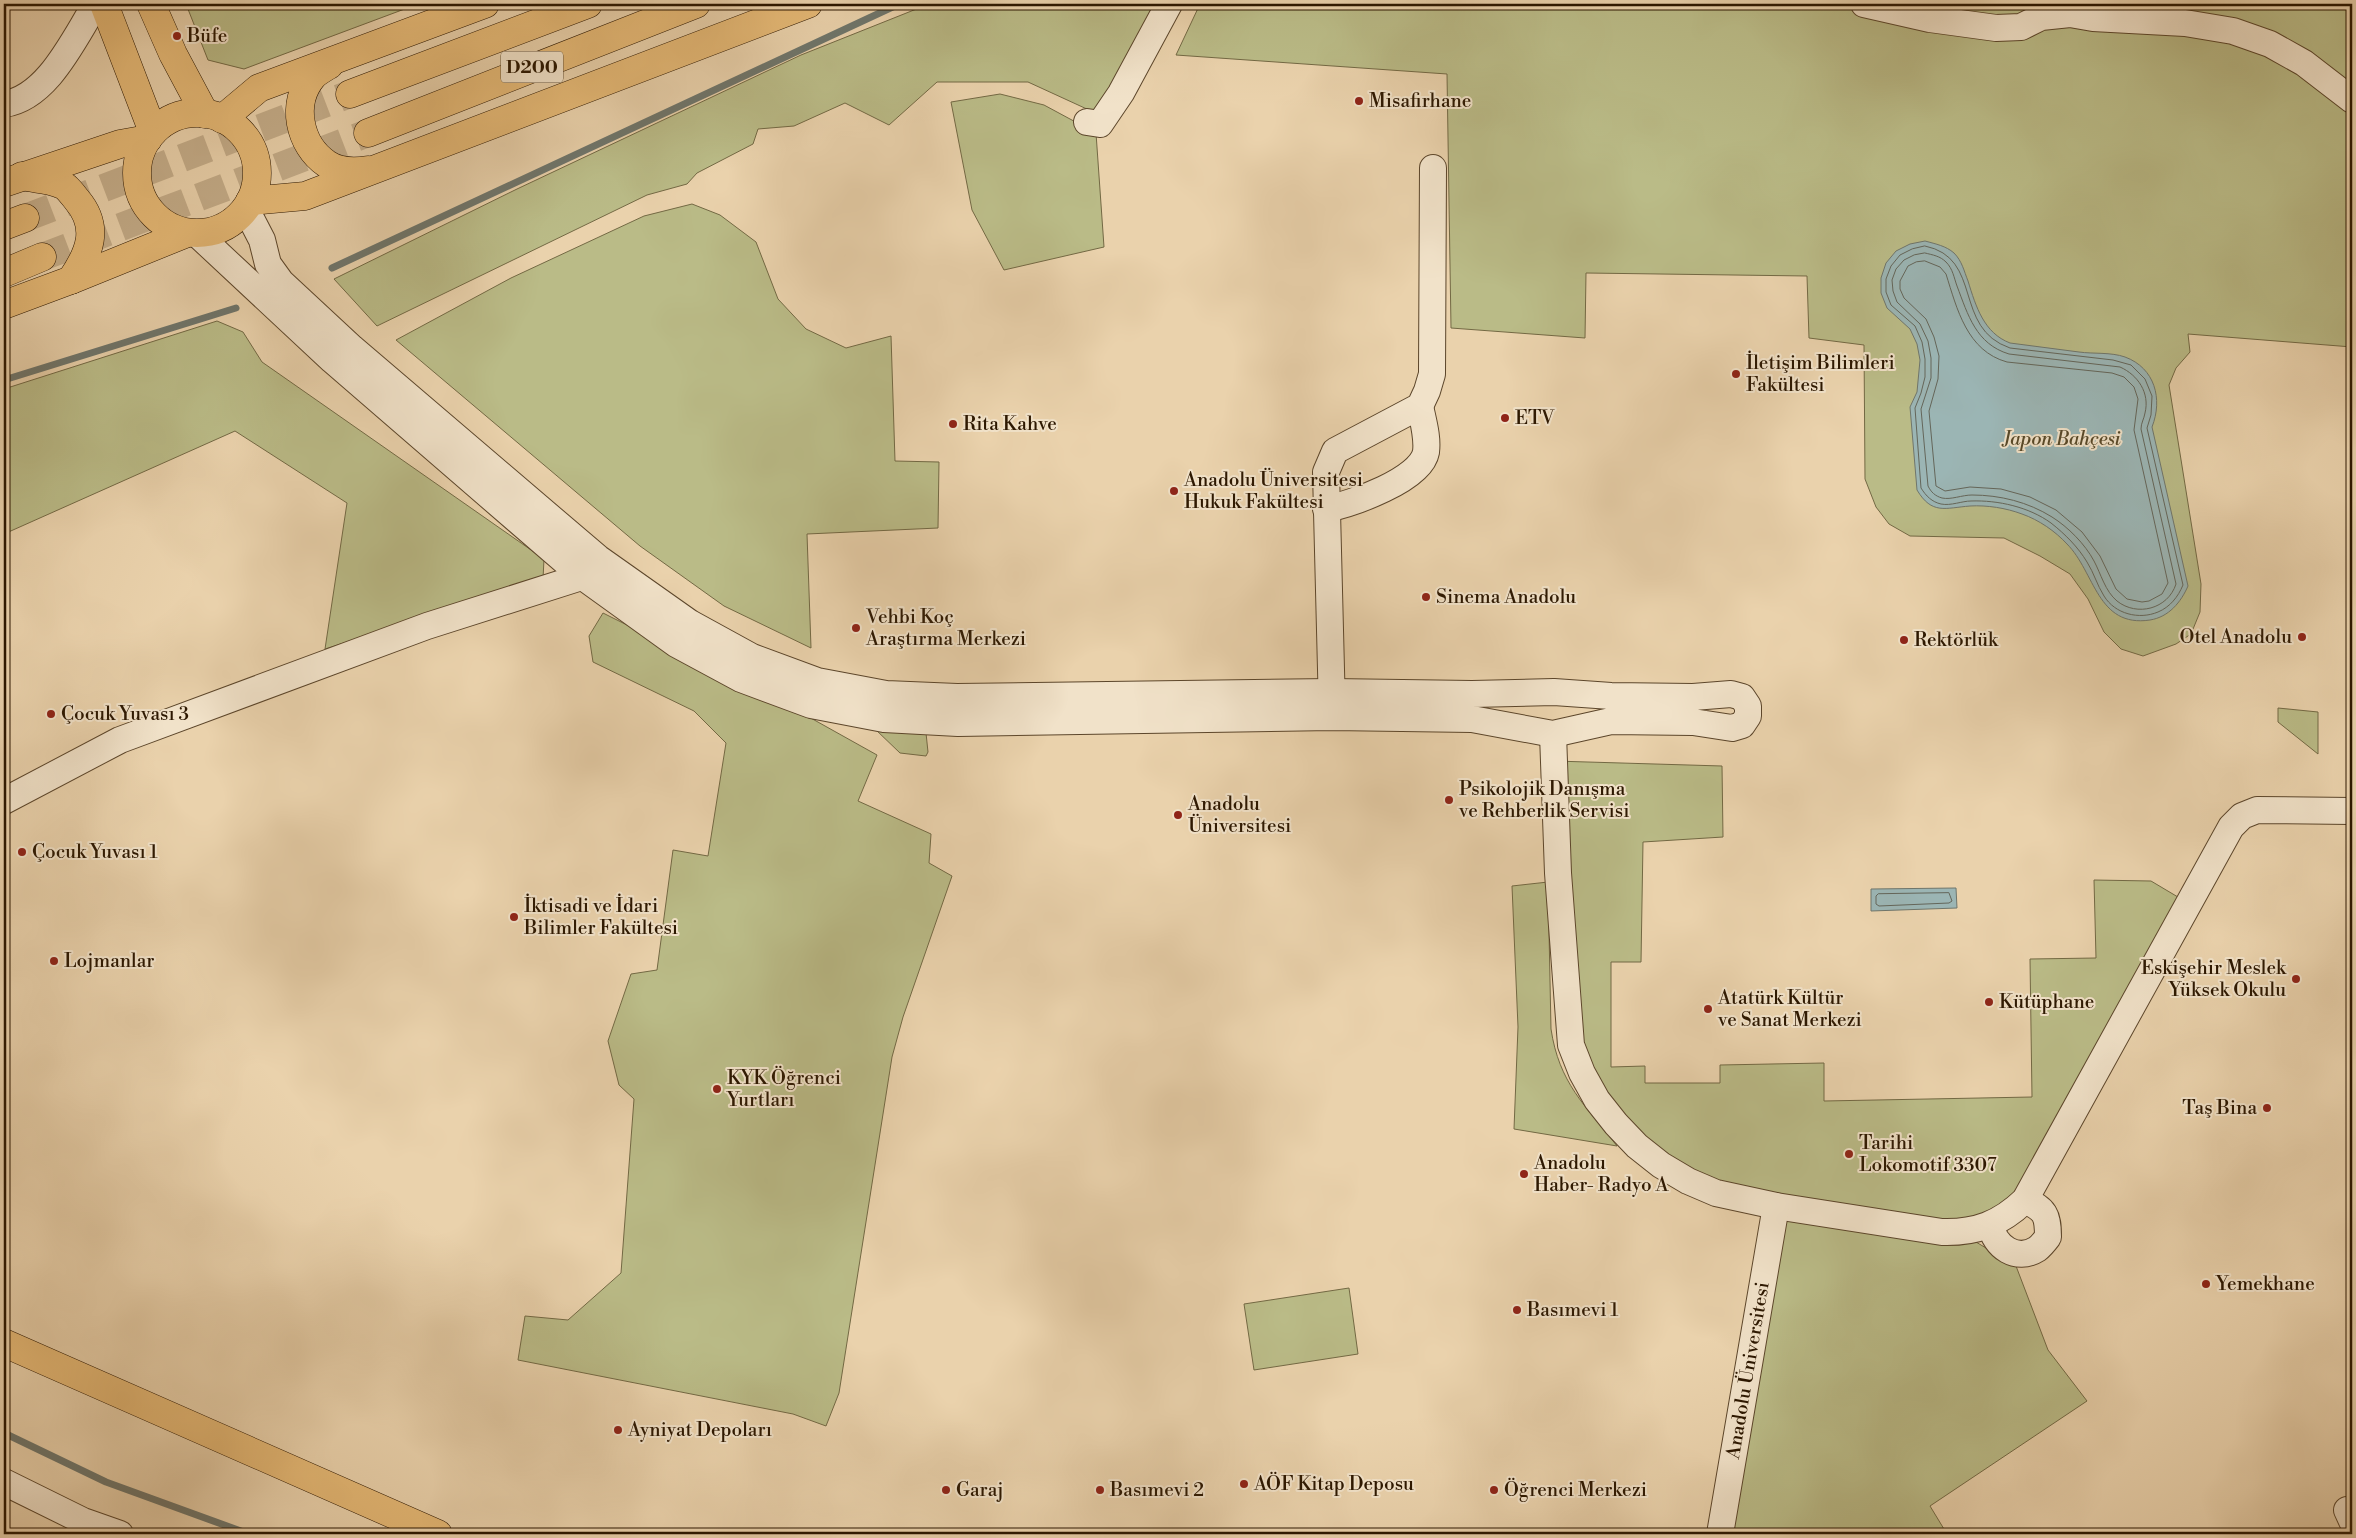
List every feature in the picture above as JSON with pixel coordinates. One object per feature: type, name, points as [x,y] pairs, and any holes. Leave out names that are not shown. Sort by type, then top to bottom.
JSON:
[{"type":"main road","points":[[104,4],[150,136]]},
{"type":"main road","points":[[151,4],[173,54],[214,116]]},
{"type":"main road","points":[[214,116],[259,88],[485,4]]},
{"type":"main road","name":"D200","points":[[350,94],[588,4]]},
{"type":"main road","name":"D200","points":[[368,133],[696,4]]},
{"type":"main road","points":[[248,205],[305,196],[808,4]]},
{"type":"main road","points":[[334,61],[313,76],[301,98],[300,124],[309,147],[328,164],[352,172],[377,169]]},
{"type":"main road","points":[[186,114],[214,116],[238,130],[250,145],[256,163],[256,183],[248,205],[224,227],[211,232],[192,233],[170,227],[156,218],[146,204],[139,188],[137,171],[140,154],[150,136],[168,120],[186,114]]},
{"type":"main road","points":[[13,180],[120,144],[150,136]]},
{"type":"main road","points":[[13,180],[61,184],[71,192],[88,214],[91,226],[88,248],[82,266],[72,280]]},
{"type":"main road","points":[[4,305],[192,233]]},
{"type":"main road","points":[[4,273],[42,257]]},
{"type":"main road","points":[[4,1343],[438,1534]]},
{"type":"street","points":[[9,103],[48,79],[96,4]]},
{"type":"street","points":[[1087,122],[1100,124],[1122,93],[1169,4]]},
{"type":"street","points":[[1864,4],[1930,19],[1996,28],[2021,27],[2041,17],[2070,14],[2093,18],[2185,23],[2233,31],[2270,44],[2304,63],[2352,100]]},
{"type":"street","points":[[1326,509],[1347,505],[1387,487],[1418,467],[1426,454],[1426,437],[1420,406],[1432,374],[1433,168]]},
{"type":"street","points":[[192,233],[332,360],[583,577],[676,644],[741,680],[811,705],[884,719],[958,722],[1332,704],[1472,694],[1535,692],[1611,696],[1693,697],[1732,694],[1742,697],[1748,706],[1748,716],[1742,725],[1732,728],[1693,722],[1611,722],[1555,731],[1472,719],[1332,704],[886,694],[818,681],[752,657],[690,623],[612,567],[352,348],[281,282],[268,264],[262,240],[248,205]]},
{"type":"street","points":[[1332,704],[1326,472],[1336,451],[1420,406]]},
{"type":"street","points":[[4,801],[120,740],[427,626],[612,567]]},
{"type":"street","points":[[1535,692],[1555,731],[1558,874],[1571,1045],[1582,1073],[1598,1100],[1616,1124],[1637,1146],[1661,1165],[1688,1181],[1716,1193],[1776,1206],[1942,1232],[1960,1233],[1979,1230],[1993,1232]]},
{"type":"street","points":[[1555,731],[1575,694]]},
{"type":"street","points":[[1993,1232],[2025,1200],[2231,827],[2242,816],[2258,810],[2352,811]]},
{"type":"street","points":[[1993,1232],[2003,1249],[2020,1253],[2036,1249],[2048,1237],[2048,1220],[2040,1208],[2025,1200]]},
{"type":"street","name":"Anadolu Üniversitesi","points":[[1720,1534],[1776,1206]]},
{"type":"street","points":[[4,1482],[83,1528],[120,1534]]},
{"type":"green space","points":[[186,4],[418,4],[244,69],[208,60]]},
{"type":"green space","points":[[929,4],[1159,4],[1099,111],[1089,110],[1028,82],[937,82],[889,125],[845,103],[794,126],[758,129],[753,144],[697,173],[687,184],[647,195],[377,326],[334,279],[517,189],[801,55]]},
{"type":"green space","name":"Japon Bahçesi","points":[[1200,4],[2352,4],[2352,347],[2188,334],[2190,352],[2176,368],[2169,385],[2201,584],[2200,612],[2191,634],[2176,644],[2143,656],[2121,649],[2104,632],[2088,599],[2070,574],[2040,556],[2004,538],[1910,536],[1889,524],[1876,507],[1865,479],[1864,345],[1809,338],[1807,276],[1586,273],[1585,338],[1451,328],[1447,74],[1176,55]]},
{"type":"green space","points":[[1000,94],[1044,105],[1096,133],[1104,247],[1004,270],[972,210],[951,102]]},
{"type":"green space","points":[[692,204],[720,215],[756,242],[778,299],[806,329],[846,348],[891,336],[895,461],[939,462],[938,528],[807,534],[811,648],[724,606],[640,546],[396,340],[511,278],[644,216]]},
{"type":"green space","points":[[217,321],[243,332],[262,362],[544,559],[543,579],[325,649],[347,503],[235,431],[4,534],[4,389]]},
{"type":"green space","points":[[603,613],[791,707],[877,755],[858,801],[931,834],[929,863],[952,876],[903,1017],[892,1057],[839,1393],[826,1426],[793,1414],[518,1360],[525,1316],[568,1320],[621,1273],[634,1099],[619,1085],[608,1041],[631,974],[657,970],[673,850],[708,856],[726,743],[694,711],[593,662],[589,636]]},
{"type":"green space","points":[[2278,708],[2318,712],[2318,754],[2278,722]]},
{"type":"green space","points":[[875,729],[926,733],[928,752],[926,756],[900,753]]},
{"type":"green space","points":[[1554,761],[1722,766],[1723,837],[1643,842],[1641,962],[1611,962],[1611,1067],[1645,1066],[1645,1083],[1720,1083],[1720,1065],[1824,1063],[1824,1101],[2032,1097],[2030,959],[2096,958],[2094,880],[2151,881],[2188,903],[2025,1200],[1961,1233],[2016,1266],[2048,1350],[2087,1401],[1930,1506],[1947,1534],[1720,1534],[1776,1206],[1688,1181],[1582,1073]]},
{"type":"green space","points":[[1548,882],[1551,1029],[1555,1048],[1560,1064],[1575,1092],[1617,1146],[1514,1129],[1518,1027],[1512,886]]},
{"type":"green space","points":[[1349,1288],[1358,1354],[1254,1370],[1244,1304]]},
{"type":"water","points":[[1925,241],[1944,247],[1957,256],[1982,318],[1987,326],[2001,339],[2010,343],[2120,355],[2135,362],[2150,377],[2154,386],[2157,406],[2152,427],[2188,586],[2174,608],[2163,616],[2150,620],[2132,620],[2119,615],[2108,607],[2099,596],[2067,544],[2052,530],[2035,519],[2016,512],[1990,507],[1934,507],[1917,490],[1910,407],[1917,392],[1920,360],[1917,344],[1910,329],[1887,308],[1881,293],[1881,278],[1886,263],[1896,251],[1910,244]]},
{"type":"water","points":[[1956,888],[1957,908],[1871,911],[1871,889]]},
{"type":"waterway","points":[[332,268],[899,4]]},
{"type":"waterway","points":[[4,380],[236,308]]},
{"type":"waterway","points":[[4,1433],[106,1482],[249,1534]]},
{"type":"tunnel","points":[[25,218],[350,94]]},
{"type":"tunnel","points":[[42,257],[368,133]]},
{"type":"place","name":"Büfe","points":[[177,36]]},
{"type":"place","name":"Misafirhane","points":[[1359,101]]},
{"type":"place","name":"İletişim Bilimleri Fakültesi","points":[[1736,374]]},
{"type":"place","name":"ETV","points":[[1505,418]]},
{"type":"place","name":"Rita Kahve","points":[[953,424]]},
{"type":"place","name":"Anadolu Üniversitesi Hukuk Fakültesi","points":[[1174,491]]},
{"type":"place","name":"Sinema Anadolu","points":[[1426,597]]},
{"type":"place","name":"Vehbi Koç Araştırma Merkezi","points":[[856,628]]},
{"type":"place","name":"Otel Anadolu","points":[[2302,637]]},
{"type":"place","name":"Rektörlük","points":[[1904,640]]},
{"type":"place","name":"Çocuk Yuvası 3","points":[[51,714]]},
{"type":"place","name":"Psikolojik Danışma ve Rehberlik Servisi","points":[[1449,800]]},
{"type":"place","name":"Anadolu Üniversitesi","points":[[1178,815]]},
{"type":"place","name":"Çocuk Yuvası 1","points":[[22,852]]},
{"type":"place","name":"İktisadi ve İdari Bilimler Fakültesi","points":[[514,917]]},
{"type":"place","name":"Lojmanlar","points":[[54,961]]},
{"type":"place","name":"Eskişehir Meslek Yüksek Okulu","points":[[2296,979]]},
{"type":"place","name":"Kütüphane","points":[[1989,1002]]},
{"type":"place","name":"Atatürk Kültür ve Sanat Merkezi","points":[[1708,1009]]},
{"type":"place","name":"KYK Öğrenci Yurtları","points":[[717,1089]]},
{"type":"place","name":"Taş Bina","points":[[2267,1108]]},
{"type":"place","name":"Tarihi Lokomotif 3307","points":[[1849,1154]]},
{"type":"place","name":"Anadolu Haber- Radyo A","points":[[1524,1174]]},
{"type":"place","name":"Yemekhane","points":[[2206,1284]]},
{"type":"place","name":"Basımevi 1","points":[[1517,1310]]},
{"type":"place","name":"Ayniyat Depoları","points":[[618,1430]]},
{"type":"place","name":"AÖF Kitap Deposu","points":[[1244,1484]]},
{"type":"place","name":"Garaj","points":[[946,1490]]},
{"type":"place","name":"Basımevi 2","points":[[1100,1490]]},
{"type":"place","name":"Öğrenci Merkezi","points":[[1494,1490]]}]
